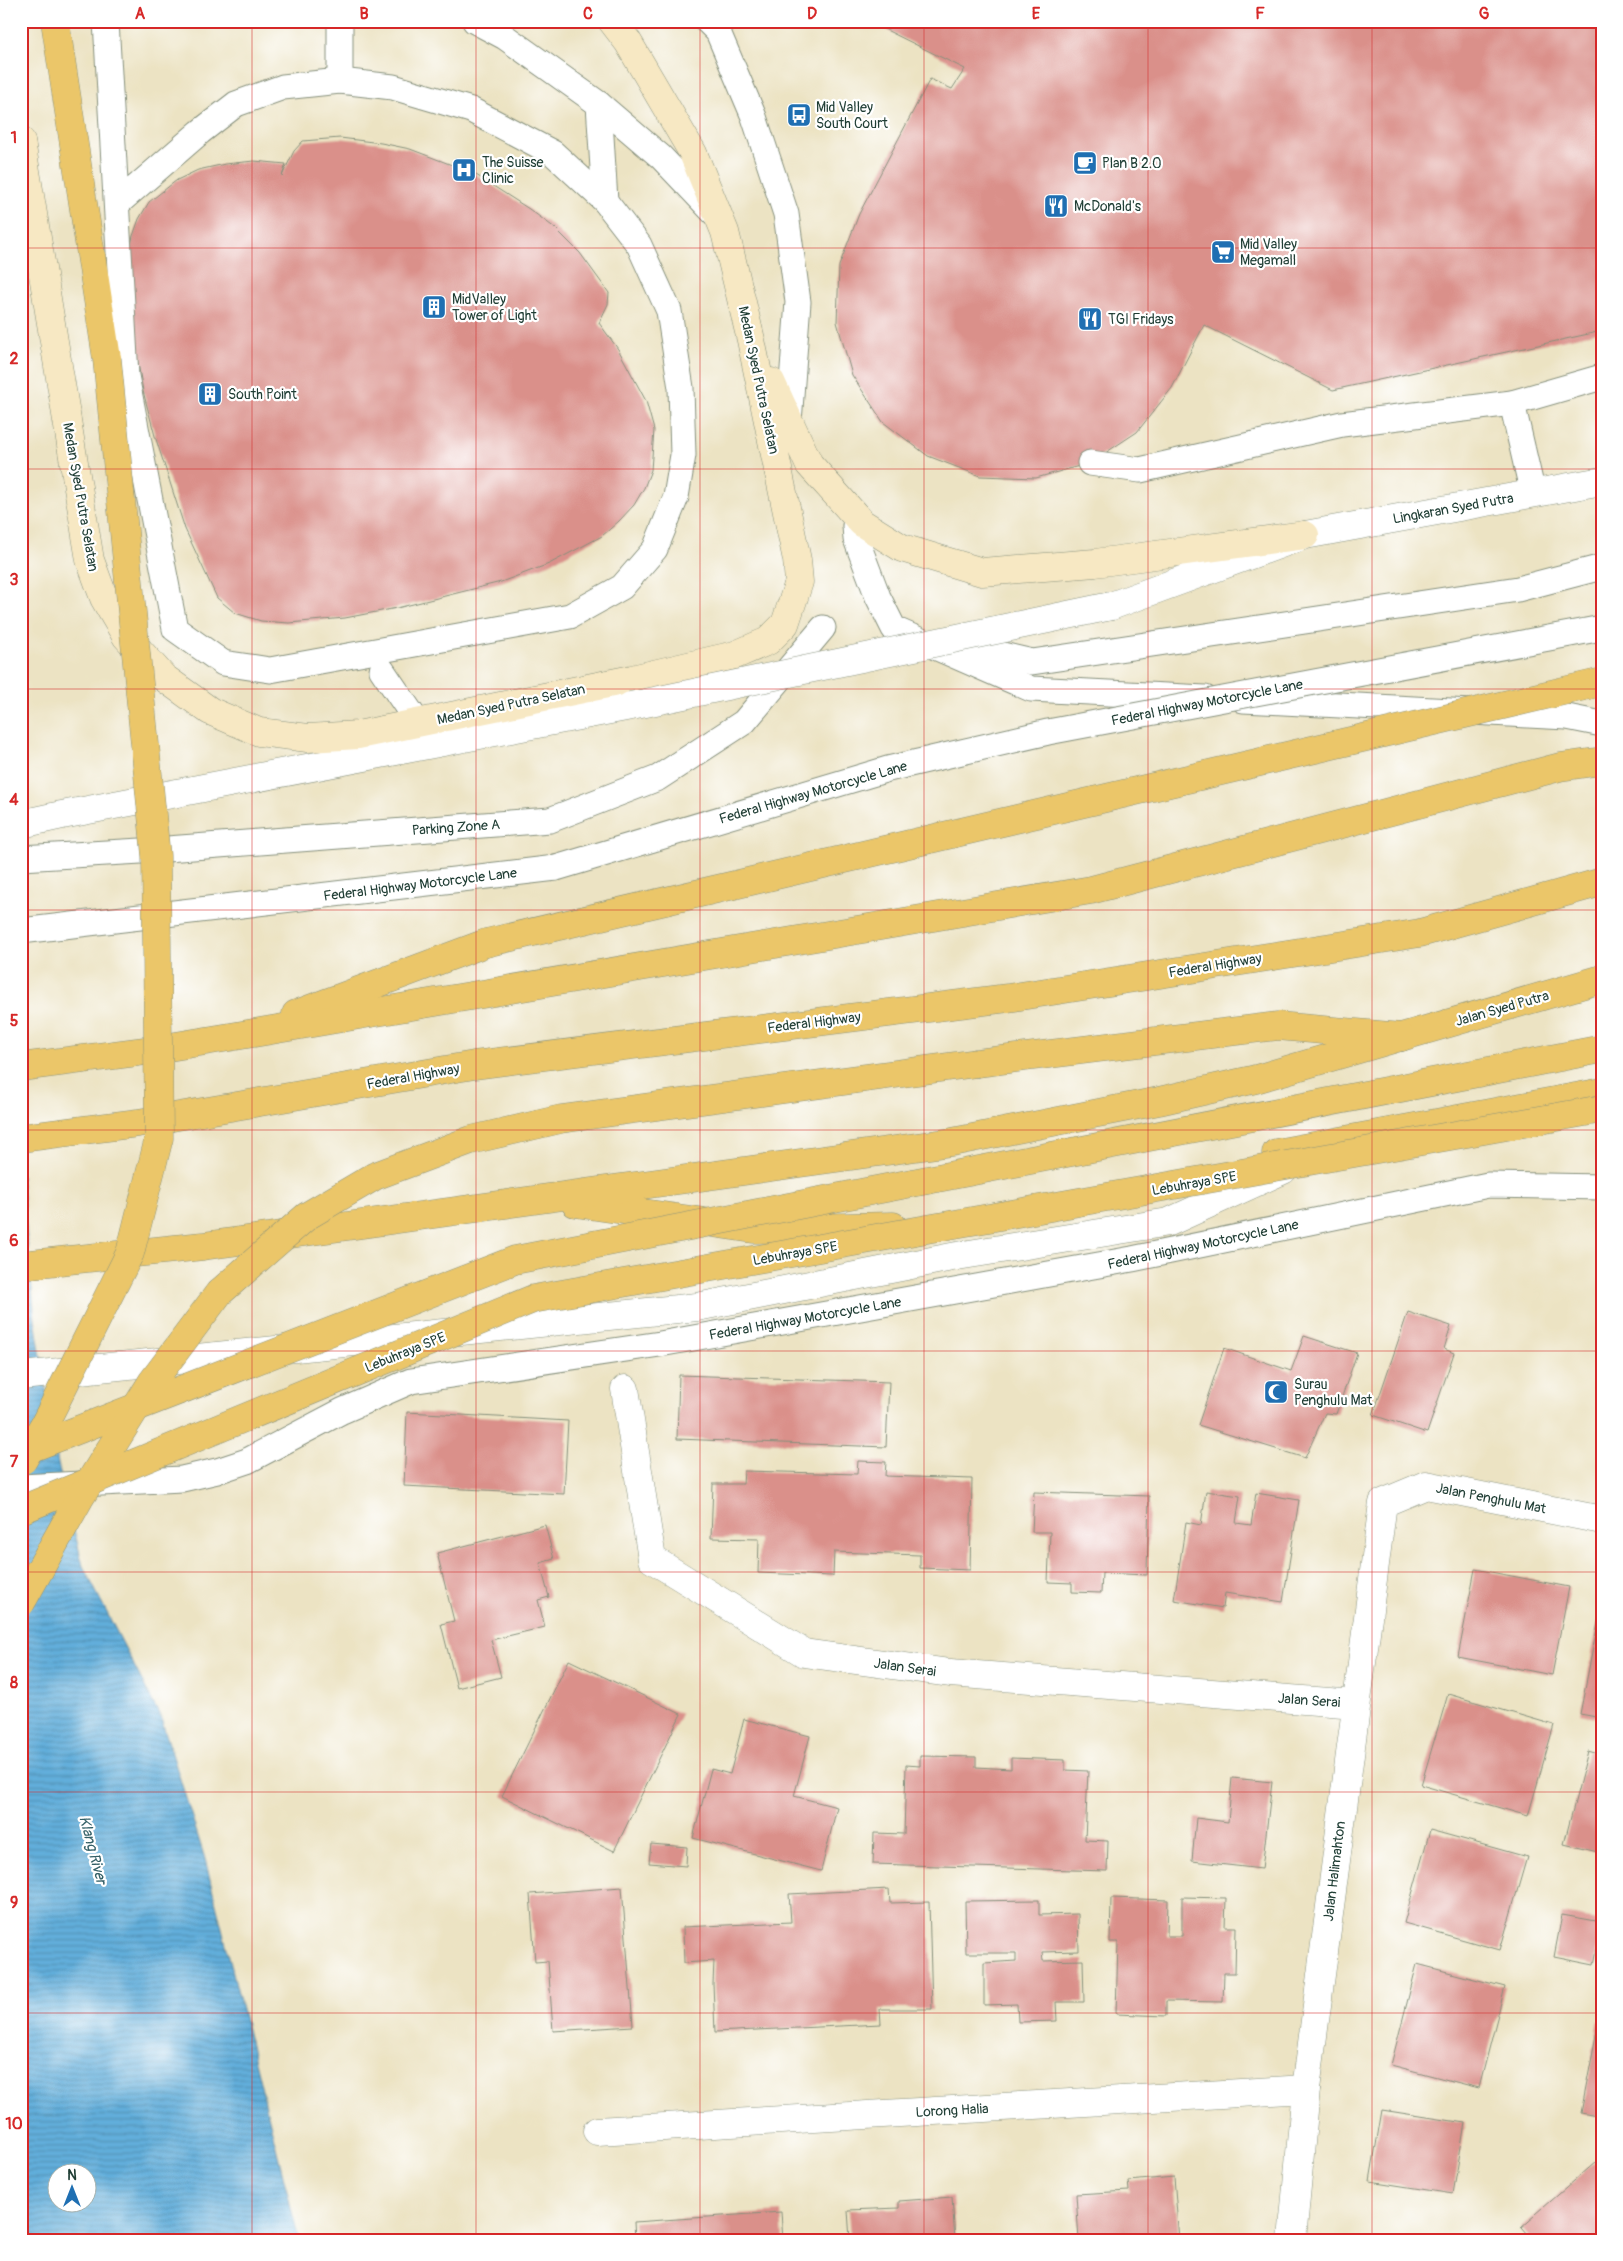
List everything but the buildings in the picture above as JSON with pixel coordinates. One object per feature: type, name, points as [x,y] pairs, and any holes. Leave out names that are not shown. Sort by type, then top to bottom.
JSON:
[{"type":"main road","points":[[21,1464],[45,1423],[130,1254],[159,1138],[156,856],[107,359],[55,21]]},
{"type":"main road","name":"Medan Syed Putra Selatan","points":[[21,141],[90,560],[104,598],[126,636],[163,677],[171,683],[210,710],[259,732],[318,738],[358,735],[418,723],[632,679],[735,655],[768,641],[784,624],[799,582],[797,560],[751,340],[725,232],[693,153],[628,42],[612,21]]},
{"type":"main road","points":[[751,340],[809,464],[862,523],[902,548],[982,572],[1096,563],[1305,535]]},
{"type":"main road","points":[[236,1036],[486,943],[1602,682]]},
{"type":"main road","points":[[21,1067],[145,1051],[236,1036],[1091,890],[1560,767],[1602,762]]},
{"type":"main road","name":"Federal Highway","points":[[21,1138],[138,1123],[474,1065],[1008,998],[1410,934],[1602,882]]},
{"type":"main road","name":"Jalan Syed Putra","points":[[1401,1037],[1602,979]]},
{"type":"main road","points":[[21,1603],[82,1496],[152,1382],[219,1293],[307,1216],[375,1176],[471,1140],[561,1119],[977,1063],[1278,1026],[1401,1037]]},
{"type":"main road","points":[[21,1265],[203,1246],[952,1142],[1256,1079],[1401,1037]]},
{"type":"main road","points":[[21,1452],[515,1260],[1602,1049]]},
{"type":"main road","points":[[544,1198],[753,1229],[886,1227],[1602,1092]]},
{"type":"main road","name":"Lebuhraya SPE","points":[[21,1510],[533,1300],[1602,1109]]},
{"type":"street","name":"Lingkaran Syed Putra","points":[[21,824],[631,706],[1111,606],[1305,535],[1600,481]]},
{"type":"street","points":[[21,1376],[697,1306],[957,1256],[1170,1222],[1353,1139]]},
{"type":"street","name":"Jalan Serai","points":[[625,1389],[652,1558],[804,1653],[950,1672],[1356,1704]]},
{"type":"street","name":"Jalan Penghulu Mat","points":[[1383,1503],[1426,1485],[1602,1520]]},
{"type":"street","name":"Jalan Halimahton","points":[[1292,2240],[1306,2090],[1383,1503]]},
{"type":"street","name":"Lorong Halia","points":[[597,2130],[1306,2090]]},
{"type":"lane","points":[[106,21],[126,376],[175,629],[223,663],[270,670],[570,616],[622,587],[655,549],[676,498],[684,455],[681,388],[668,311],[639,245],[605,201],[552,154],[471,110],[393,87],[340,81],[283,87],[236,104],[200,132],[117,204]]},
{"type":"lane","points":[[340,21],[340,81]]},
{"type":"lane","points":[[475,21],[505,37],[599,104],[661,157],[720,219]]},
{"type":"lane","points":[[695,21],[712,27],[758,127],[786,214],[798,302],[790,422]]},
{"type":"lane","points":[[599,104],[605,201]]},
{"type":"lane","points":[[1090,463],[1140,470],[1342,424],[1512,403],[1602,378]]},
{"type":"lane","points":[[1512,403],[1533,494]]},
{"type":"lane","points":[[856,532],[878,597],[894,629],[1031,689],[1566,717],[1602,724]]},
{"type":"lane","points":[[894,629],[1032,662],[1518,590],[1602,567]]},
{"type":"lane","name":"Parking Zone A","points":[[21,858],[140,851],[550,820],[658,778],[744,722],[823,628]]},
{"type":"lane","name":"Federal Highway Motorcycle Lane","points":[[21,931],[556,868],[888,769],[1048,732],[1602,628]]},
{"type":"lane","points":[[382,670],[418,723]]},
{"type":"lane","name":"Federal Highway Motorcycle Lane","points":[[21,1487],[182,1479],[217,1471],[247,1461],[342,1411],[411,1381],[660,1344],[1102,1264],[1488,1185],[1602,1187]]},
{"type":"water","name":"Klang River","points":[[21,1176],[35,1319],[58,1464],[83,1566],[161,1718],[205,1859],[299,2240],[21,2240]]},
{"type":"place","name":"Mid Valley South Court","points":[[799,115]]},
{"type":"place","name":"Plan B 2.0","points":[[1085,163]]},
{"type":"place","name":"The Suisse Clinic","points":[[464,170]]},
{"type":"place","name":"McDonald's","points":[[1056,206]]},
{"type":"place","name":"Mid Valley Megamall","points":[[1223,252]]},
{"type":"place","name":"MidValley Tower of Light","points":[[434,307]]},
{"type":"place","name":"TGI Fridays","points":[[1090,319]]},
{"type":"place","name":"South Point","points":[[210,394]]},
{"type":"place","name":"Surau Penghulu Mat","points":[[1276,1392]]}]
